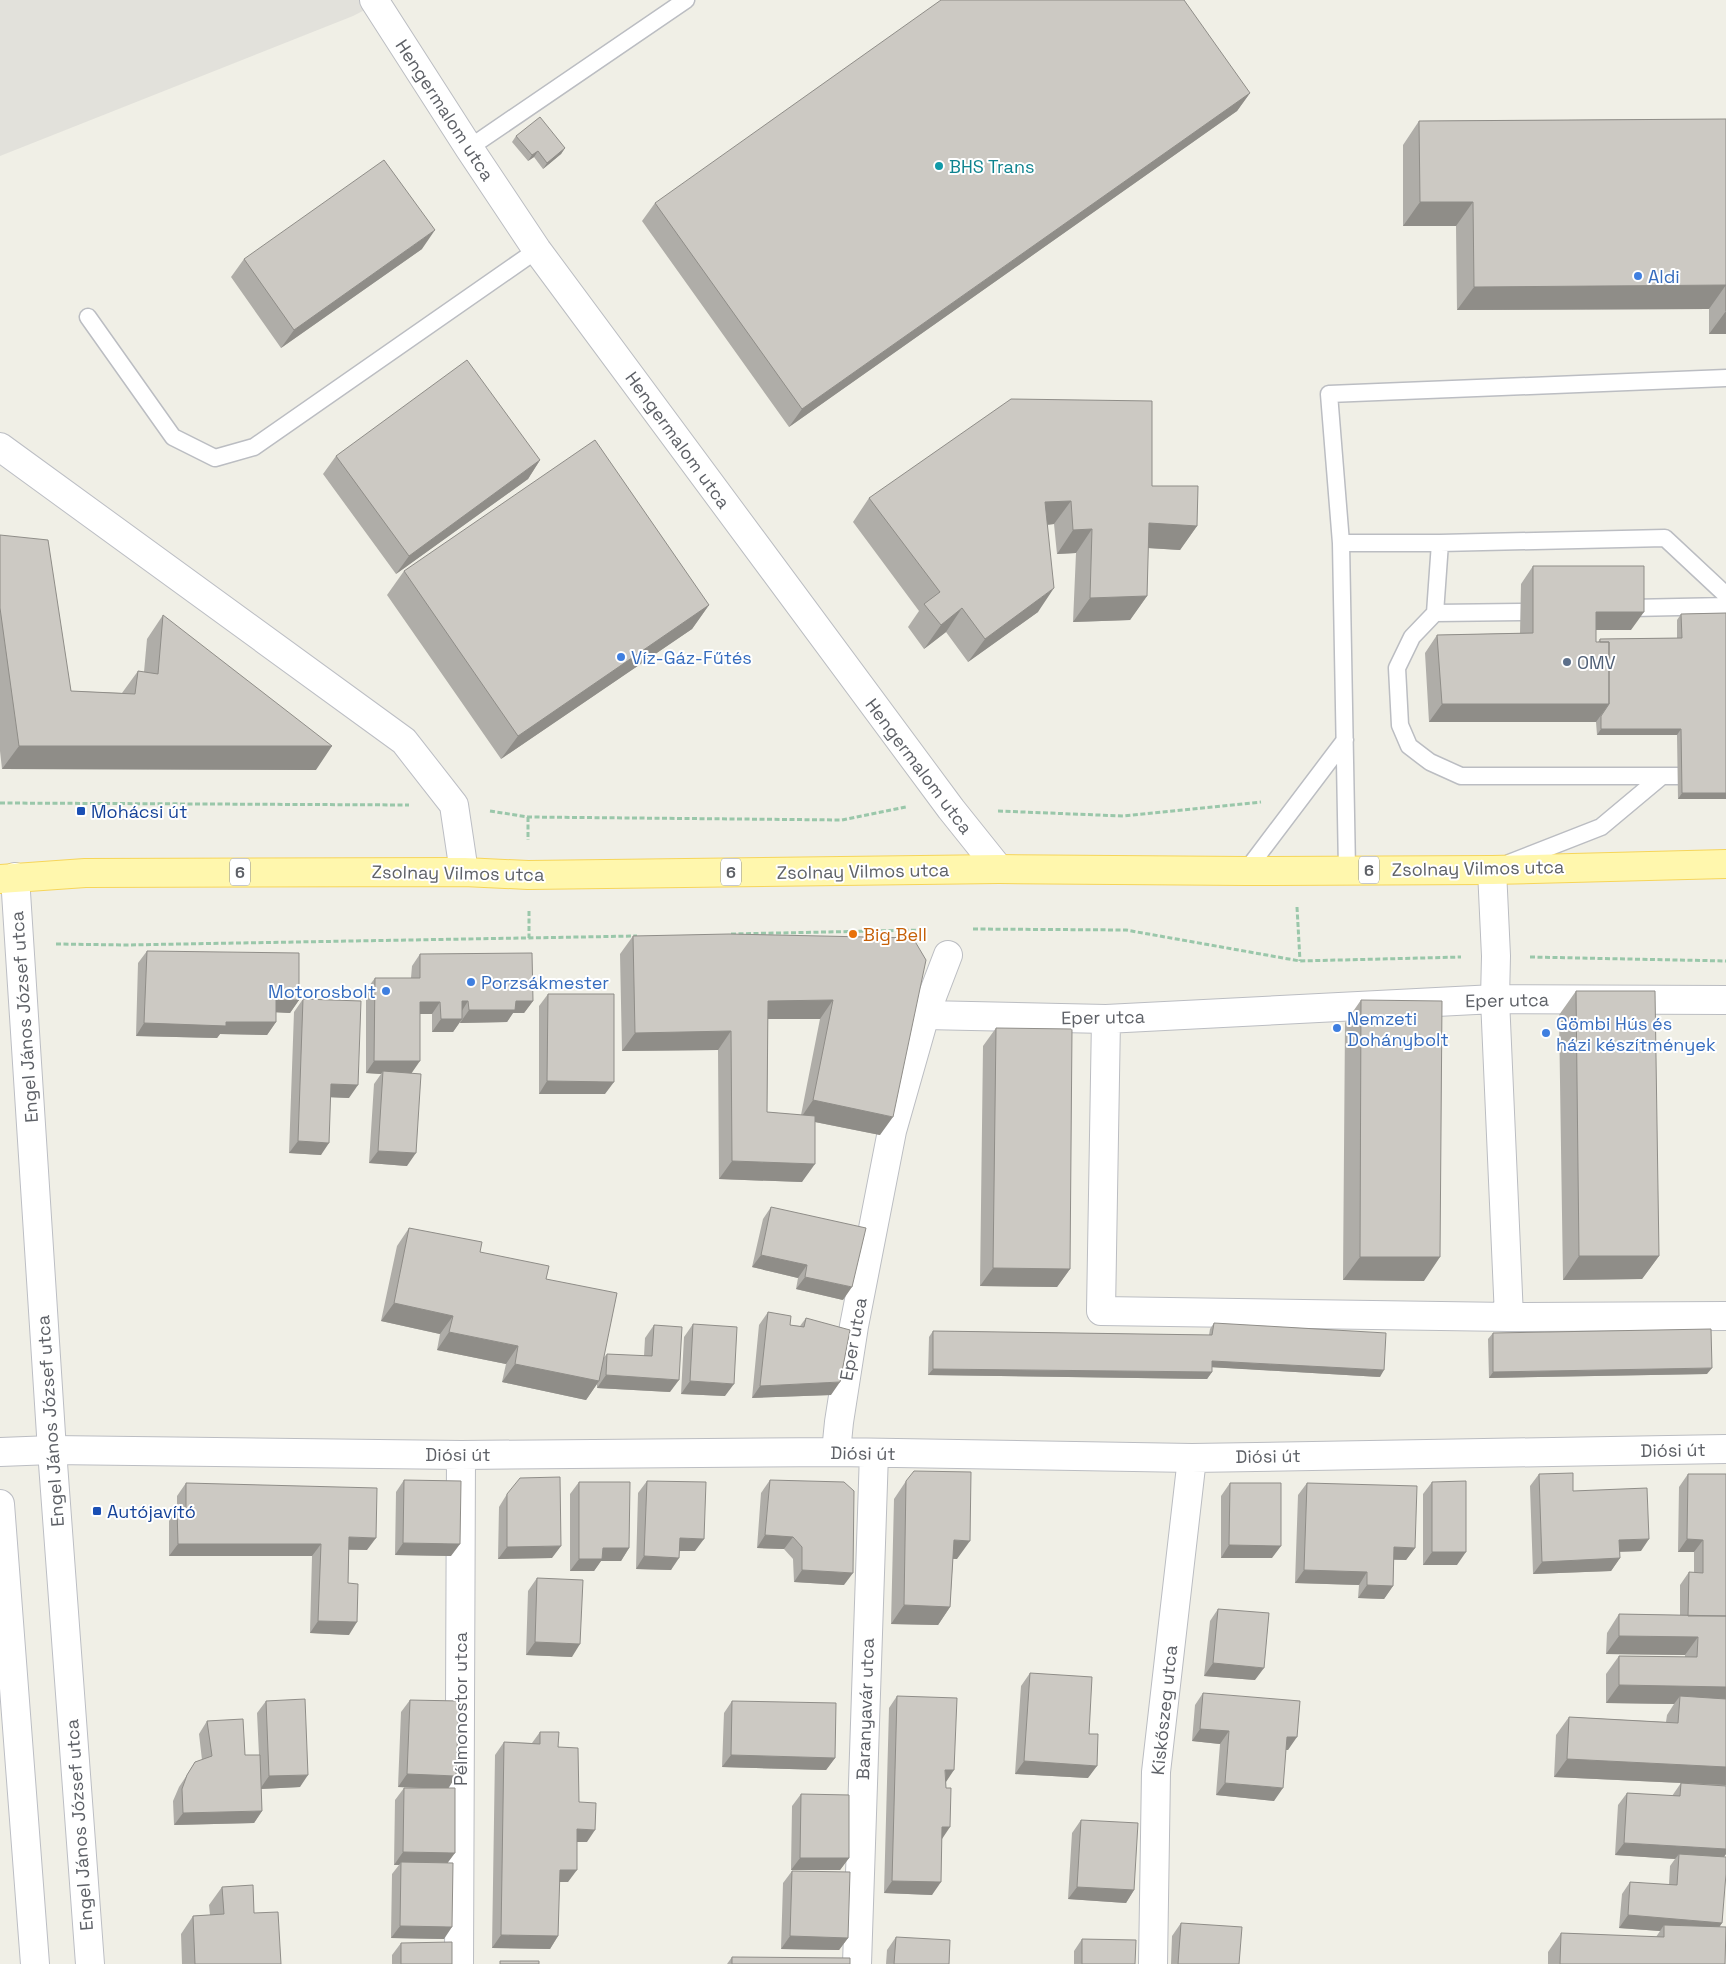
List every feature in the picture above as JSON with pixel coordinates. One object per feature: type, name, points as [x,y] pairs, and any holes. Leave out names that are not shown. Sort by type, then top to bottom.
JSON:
[{"type":"main road","name":"Zsolnay Vilmos utca","points":[[8,878],[95,873],[464,872],[528,875],[999,869],[1492,870],[1726,864]]},
{"type":"street","name":"Hengermalom utca","points":[[374,0],[469,148],[538,250],[951,809],[999,869]]},
{"type":"street","points":[[0,447],[12,463],[404,741],[454,805],[464,872]]},
{"type":"street","points":[[1492,870],[1496,956],[1495,999],[1509,1317]]},
{"type":"street","name":"Engel János József utca","points":[[8,878],[20,943],[52,1450],[90,1964]]},
{"type":"street","points":[[926,1015],[948,955]]},
{"type":"street","name":"Eper utca","points":[[836,1452],[854,1326],[892,1131],[926,1015],[1106,1019],[1495,999],[1726,1000]]},
{"type":"street","points":[[1106,1019],[1101,1311],[1509,1317],[1726,1316]]},
{"type":"street","name":"Diósi út","points":[[0,1452],[52,1450],[462,1455],[836,1452],[1192,1458],[1726,1449]]},
{"type":"street","name":"Baranyavár utca","points":[[857,1964],[874,1453]]},
{"type":"street","name":"Pélmonostor utca","points":[[458,1964],[462,1455]]},
{"type":"street","name":"Kiskőszeg utca","points":[[1153,1964],[1156,1772],[1192,1458]]},
{"type":"street","points":[[0,1504],[4,1613],[35,1964]]},
{"type":"lane","points":[[469,148],[686,0]]},
{"type":"lane","points":[[88,317],[173,438],[214,458],[254,447],[538,250]]},
{"type":"lane","points":[[1347,870],[1341,543],[1329,394],[1726,378]]},
{"type":"lane","points":[[1341,543],[1440,543],[1665,538],[1726,595]]},
{"type":"lane","points":[[1440,543],[1435,613],[1412,637],[1397,668],[1400,725],[1409,746],[1430,762],[1461,776],[1726,776]]},
{"type":"lane","points":[[1631,608],[1726,606]]},
{"type":"lane","points":[[1435,613],[1521,612]]},
{"type":"lane","points":[[1246,871],[1345,740]]},
{"type":"lane","points":[[1492,870],[1601,826],[1662,776]]},
{"type":"path","points":[[0,803],[454,805],[538,817],[842,820],[901,807],[1123,816],[1302,797]]},
{"type":"path","points":[[970,929],[1126,930],[1300,961],[1296,870]]},
{"type":"path","points":[[726,934],[922,930]]},
{"type":"path","points":[[20,943],[125,945],[637,936]]},
{"type":"shaded area","points":[[0,0],[384,0],[353,16],[0,156]]},
{"type":"building","name":"BHS Trans","points":[[941,0],[1184,0],[1250,93],[802,409],[655,203]]},
{"type":"building","points":[[540,117],[565,148],[547,163],[538,151],[532,155],[516,136]]},
{"type":"building","points":[[1726,119],[1726,285],[1474,287],[1473,202],[1420,202],[1419,121]]},
{"type":"building","points":[[384,160],[435,230],[294,330],[244,259]]},
{"type":"building","points":[[467,360],[540,460],[409,556],[336,456]]},
{"type":"building","points":[[1011,399],[1152,401],[1152,486],[1198,486],[1197,526],[1149,523],[1147,596],[1090,598],[1092,529],[1073,530],[1071,501],[1045,502],[1054,588],[985,639],[962,608],[941,625],[924,604],[940,592],[869,498]]},
{"type":"building","points":[[595,440],[709,605],[518,736],[404,571]]},
{"type":"building","points":[[0,535],[48,540],[71,691],[135,694],[138,671],[158,674],[163,615],[332,746],[19,746],[0,608]]},
{"type":"building","points":[[1533,566],[1644,566],[1644,612],[1596,612],[1596,642],[1609,642],[1609,704],[1442,704],[1437,635],[1533,633]]},
{"type":"building","points":[[1726,613],[1726,793],[1682,793],[1681,729],[1601,729],[1601,716],[1609,704],[1609,642],[1600,642],[1600,639],[1682,638],[1681,614]]},
{"type":"building","points":[[729,934],[913,938],[926,960],[893,1117],[813,1100],[833,1000],[768,1001],[767,1112],[815,1116],[815,1164],[732,1161],[731,1031],[635,1033],[633,936]]},
{"type":"building","points":[[147,951],[299,953],[299,1000],[276,1000],[276,1022],[226,1022],[226,1026],[144,1023]]},
{"type":"building","points":[[532,953],[533,1001],[516,1001],[515,1010],[469,1010],[468,1001],[462,1001],[462,1019],[441,1019],[440,1002],[420,1002],[420,1061],[374,1061],[375,978],[420,978],[420,954]]},
{"type":"building","points":[[1576,991],[1655,991],[1659,1256],[1579,1256]]},
{"type":"building","points":[[548,994],[614,994],[614,1082],[547,1081]]},
{"type":"building","points":[[303,999],[361,1001],[358,1085],[331,1084],[329,1143],[298,1141]]},
{"type":"building","points":[[1361,1000],[1442,1001],[1440,1257],[1360,1257]]},
{"type":"building","points":[[996,1028],[1072,1029],[1070,1269],[993,1268]]},
{"type":"building","points":[[383,1071],[421,1074],[416,1153],[378,1151]]},
{"type":"building","points":[[771,1207],[866,1228],[852,1287],[805,1277],[807,1265],[761,1255]]},
{"type":"building","points":[[409,1228],[482,1242],[480,1252],[549,1266],[546,1279],[617,1293],[599,1381],[515,1364],[518,1346],[449,1332],[453,1316],[394,1303]]},
{"type":"building","points":[[768,1312],[791,1316],[790,1325],[804,1327],[806,1318],[850,1330],[840,1382],[760,1386]]},
{"type":"building","points":[[1214,1323],[1386,1333],[1384,1370],[1212,1361],[1212,1372],[933,1369],[933,1331],[1212,1335]]},
{"type":"building","points":[[693,1324],[737,1327],[734,1384],[690,1381]]},
{"type":"building","points":[[654,1325],[682,1327],[679,1380],[606,1375],[607,1354],[652,1356]]},
{"type":"building","points":[[1711,1329],[1712,1368],[1493,1372],[1493,1333]]},
{"type":"building","points":[[914,1471],[971,1472],[970,1541],[954,1540],[950,1607],[904,1605],[906,1481]]},
{"type":"building","points":[[1573,1473],[1573,1491],[1647,1488],[1649,1539],[1619,1540],[1620,1558],[1542,1562],[1539,1474]]},
{"type":"building","points":[[1688,1474],[1726,1474],[1726,1616],[1688,1616],[1689,1572],[1703,1573],[1703,1540],[1687,1539]]},
{"type":"building","points":[[560,1477],[561,1546],[507,1547],[507,1494],[520,1478]]},
{"type":"building","points":[[404,1480],[461,1481],[460,1544],[403,1543]]},
{"type":"building","points":[[770,1480],[844,1482],[854,1491],[853,1573],[802,1570],[802,1547],[793,1537],[765,1535]]},
{"type":"building","points":[[647,1481],[706,1482],[704,1539],[680,1538],[679,1558],[644,1556]]},
{"type":"building","points":[[1466,1481],[1466,1552],[1432,1552],[1432,1482]]},
{"type":"building","points":[[579,1482],[630,1482],[629,1548],[603,1548],[602,1559],[579,1559]]},
{"type":"building","points":[[186,1483],[377,1488],[376,1538],[349,1537],[348,1583],[358,1584],[357,1622],[318,1621],[321,1544],[178,1544],[177,1509],[186,1509]]},
{"type":"building","points":[[1230,1483],[1281,1483],[1281,1546],[1229,1545]]},
{"type":"building","points":[[1307,1483],[1417,1486],[1415,1548],[1394,1547],[1393,1586],[1367,1585],[1367,1572],[1304,1570]]},
{"type":"building","points":[[537,1578],[583,1580],[580,1644],[535,1642]]},
{"type":"building","points":[[1218,1609],[1269,1613],[1264,1668],[1213,1663]]},
{"type":"building","points":[[1619,1614],[1726,1616],[1726,1687],[1619,1685],[1619,1656],[1697,1657],[1698,1637],[1619,1636]]},
{"type":"building","points":[[1030,1673],[1092,1677],[1089,1734],[1098,1734],[1097,1766],[1024,1761]]},
{"type":"building","points":[[1203,1693],[1300,1701],[1297,1737],[1287,1737],[1283,1788],[1225,1783],[1229,1731],[1200,1729]]},
{"type":"building","points":[[897,1696],[957,1698],[954,1770],[945,1770],[946,1788],[951,1788],[950,1827],[942,1827],[941,1882],[892,1881]]},
{"type":"building","points":[[1680,1696],[1726,1699],[1726,1767],[1567,1759],[1569,1717],[1678,1723]]},
{"type":"building","points":[[305,1699],[308,1775],[269,1776],[266,1701]]},
{"type":"building","points":[[410,1700],[459,1701],[456,1776],[407,1774]]},
{"type":"building","points":[[732,1701],[836,1703],[835,1758],[731,1755]]},
{"type":"building","points":[[243,1719],[245,1755],[260,1755],[262,1811],[183,1813],[182,1789],[187,1775],[195,1762],[212,1756],[207,1721]]},
{"type":"building","points":[[540,1732],[559,1732],[558,1747],[578,1748],[579,1802],[596,1803],[595,1830],[577,1829],[577,1870],[560,1870],[558,1936],[501,1935],[504,1742],[540,1744]]},
{"type":"building","points":[[1681,1783],[1726,1786],[1726,1849],[1624,1843],[1627,1793],[1680,1796]]},
{"type":"building","points":[[404,1788],[455,1788],[455,1853],[403,1852]]},
{"type":"building","points":[[801,1794],[849,1795],[849,1858],[800,1858]]},
{"type":"building","points":[[1081,1820],[1138,1823],[1134,1890],[1077,1887]]},
{"type":"building","points":[[1679,1854],[1726,1857],[1722,1923],[1628,1915],[1630,1882],[1677,1885]]},
{"type":"building","points":[[401,1862],[453,1863],[452,1927],[400,1926]]},
{"type":"building","points":[[792,1871],[850,1872],[848,1938],[790,1936]]},
{"type":"building","points":[[253,1885],[254,1913],[278,1912],[281,1964],[195,1964],[193,1916],[224,1914],[222,1887]]},
{"type":"building","points":[[1181,1923],[1242,1927],[1239,1964],[1178,1964]]},
{"type":"building","points":[[1664,1925],[1726,1927],[1725,1964],[1560,1964],[1561,1933],[1664,1937]]},
{"type":"building","points":[[896,1937],[950,1940],[949,1964],[894,1964]]},
{"type":"building","points":[[1082,1939],[1136,1940],[1135,1964],[1082,1964]]},
{"type":"building","points":[[452,1942],[452,1964],[401,1964],[401,1943]]},
{"type":"building","points":[[732,1957],[850,1958],[850,1964],[732,1964]]},
{"type":"building","points":[[500,1961],[539,1961],[539,1964],[500,1964]]},
{"type":"place","name":"BHS Trans","points":[[939,166]]},
{"type":"place","name":"Aldi","points":[[1638,276]]},
{"type":"place","name":"Víz-Gáz-Fűtés","points":[[621,657]]},
{"type":"place","name":"OMV","points":[[1567,662]]},
{"type":"place","name":"Mohácsi út","points":[[81,811]]},
{"type":"place","name":"Big Bell","points":[[853,934]]},
{"type":"place","name":"Porzsákmester","points":[[471,982]]},
{"type":"place","name":"Motorosbolt","points":[[386,991]]},
{"type":"place","name":"Nemzeti Dohánybolt","points":[[1337,1028]]},
{"type":"place","name":"Gömbi Hús és házi készítmények","points":[[1546,1033]]},
{"type":"place","name":"Autójavító","points":[[97,1511]]}]
